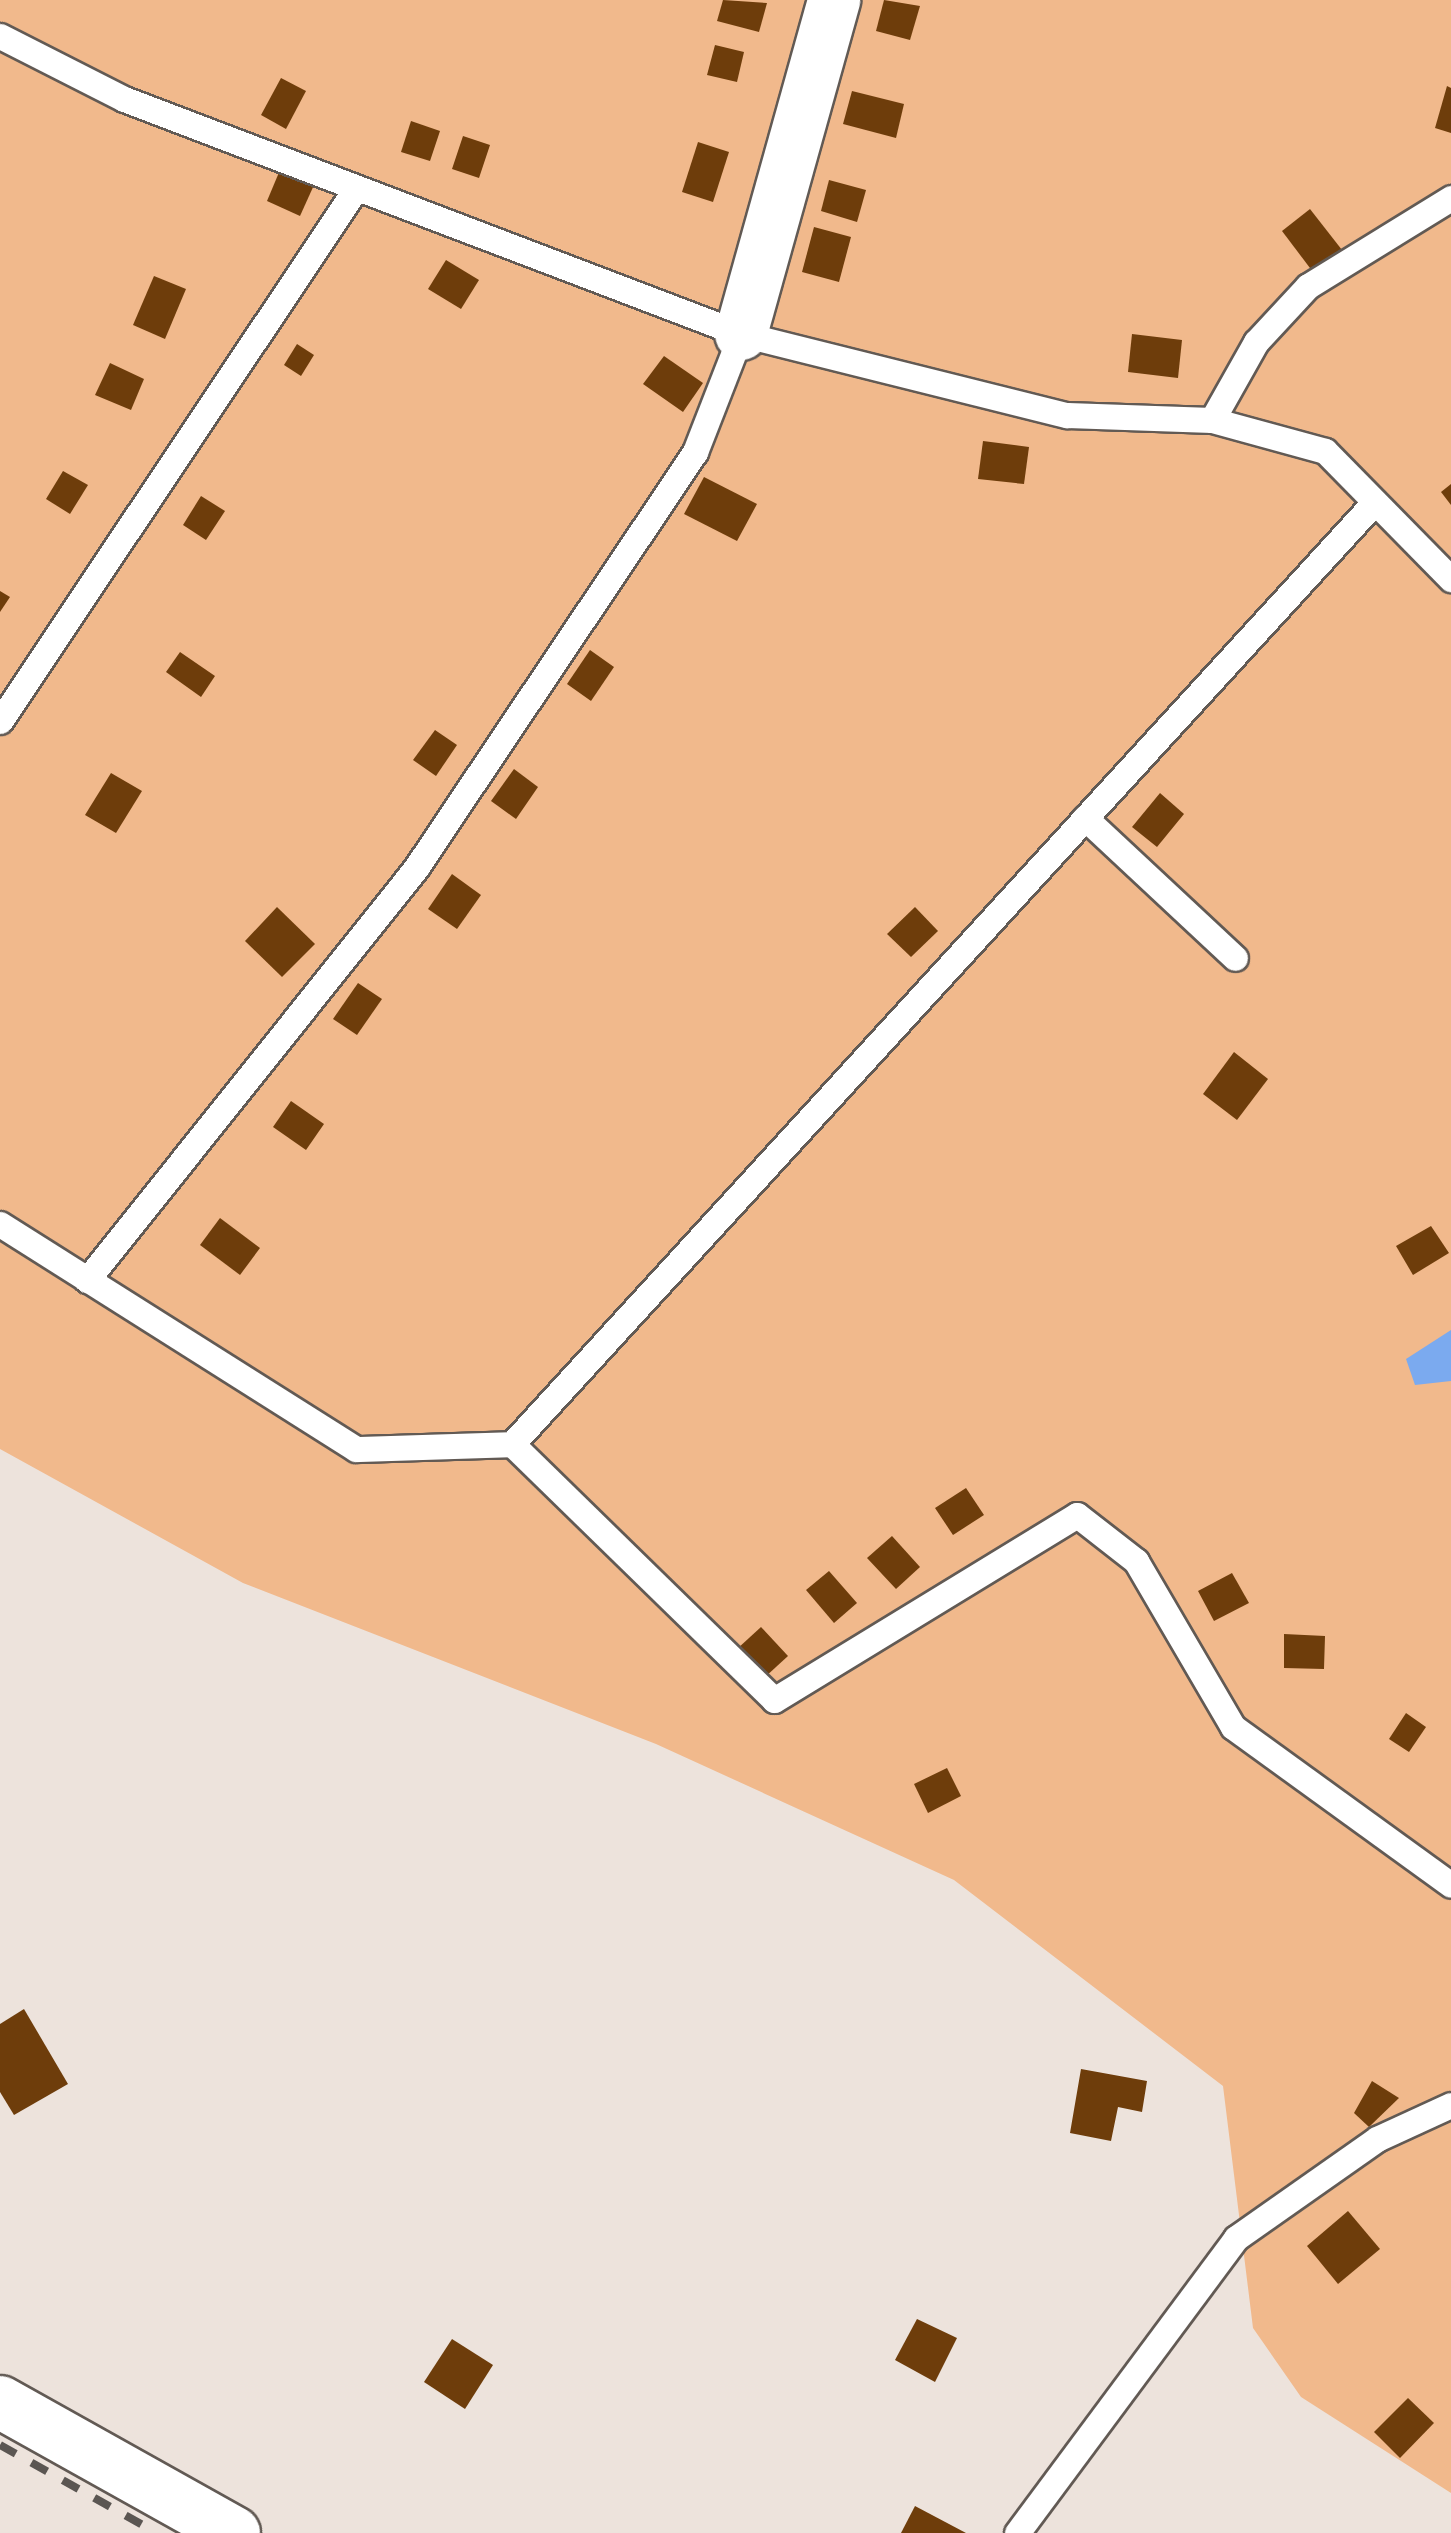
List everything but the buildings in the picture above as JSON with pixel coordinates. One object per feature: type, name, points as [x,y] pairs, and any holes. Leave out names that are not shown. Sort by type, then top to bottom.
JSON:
[{"type":"street","points":[[741,334],[834,0]]},
{"type":"street","points":[[0,2402],[234,2533]]},
{"type":"lane","points":[[0,36],[124,99],[741,334],[1067,415],[1212,420],[1325,452],[1371,506],[1451,579]]},
{"type":"lane","points":[[0,721],[356,190]]},
{"type":"lane","points":[[1212,420],[1256,342],[1308,286],[1451,198]]},
{"type":"lane","points":[[87,1280],[416,868],[696,452],[741,334]]},
{"type":"lane","points":[[0,1224],[356,1449],[512,1444],[1371,506]]},
{"type":"lane","points":[[1085,818],[1235,958]]},
{"type":"lane","points":[[512,1444],[774,1700],[1077,1515],[1136,1561],[1233,1727],[1451,1885]]},
{"type":"lane","points":[[1017,2533],[1236,2238],[1376,2138],[1451,2105]]},
{"type":"shaded area","points":[[0,0],[1451,0],[1451,2493],[1301,2397],[1253,2328],[1223,2086],[954,1880],[656,1744],[243,1583],[0,1449]]},
{"type":"water","points":[[1451,1330],[1451,1381],[1415,1385],[1406,1359]]},
{"type":"railway","points":[[0,2445],[157,2533]]}]
